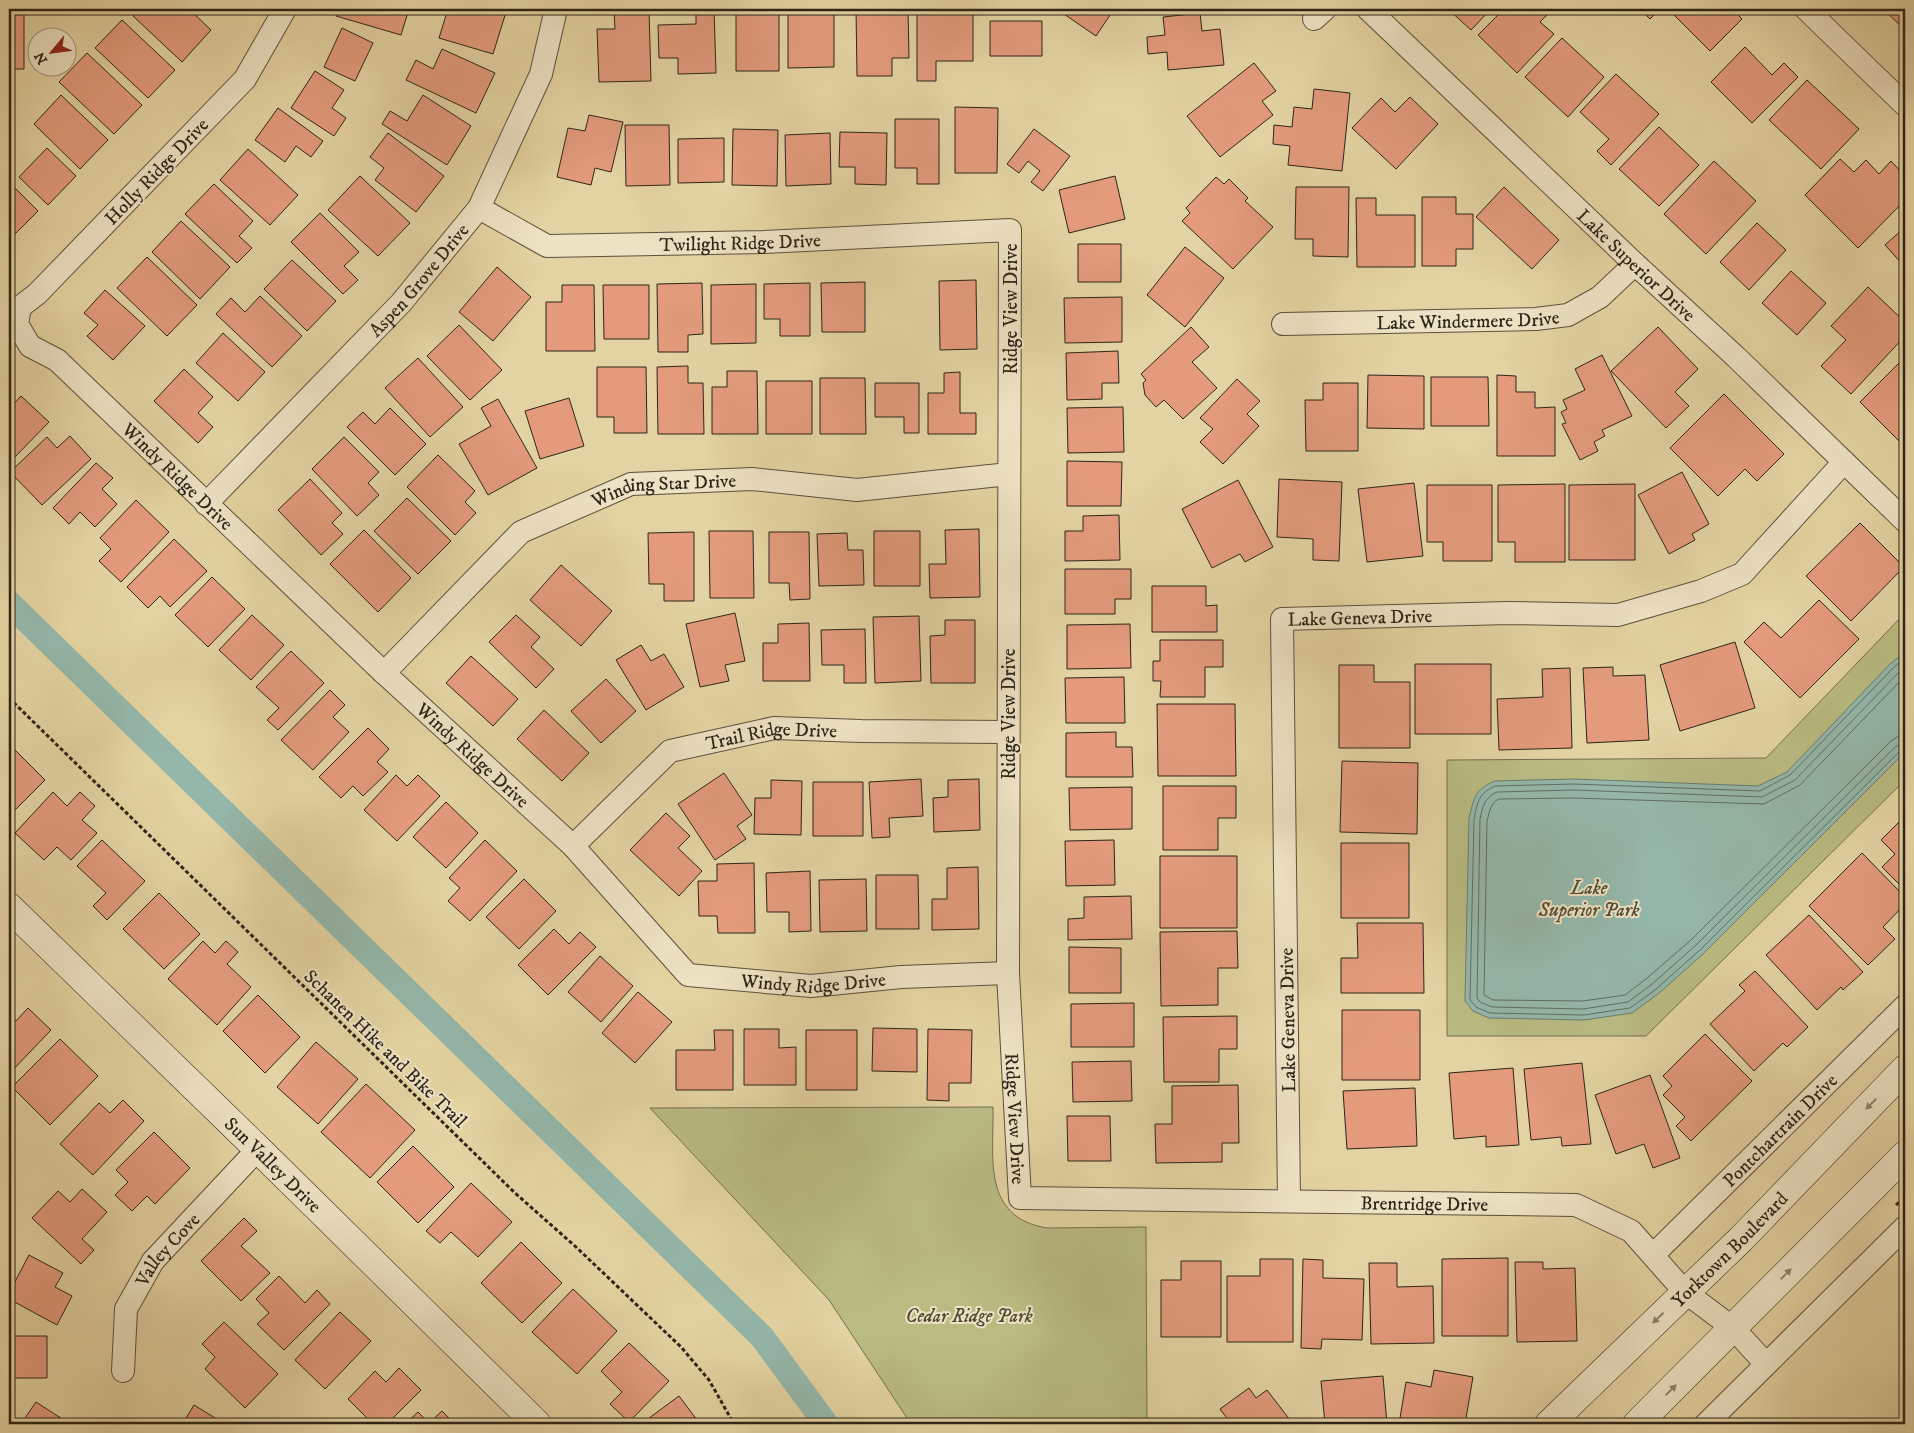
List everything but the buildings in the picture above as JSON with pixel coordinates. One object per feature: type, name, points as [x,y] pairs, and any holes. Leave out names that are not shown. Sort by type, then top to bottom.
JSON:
[{"type":"main road","name":"Sun Valley Drive","points":[[9,907],[258,1148],[537,1424]]},
{"type":"main road","name":"Yorktown Boulevard","points":[[1549,1424],[1741,1238],[1905,1069]]},
{"type":"main road","points":[[1637,1424],[1905,1155]]},
{"type":"street","name":"Holly Ridge Drive","points":[[16,324],[20,307],[37,294],[245,80],[285,9]]},
{"type":"street","name":"Aspen Grove Drive","points":[[206,504],[401,303],[478,208],[541,74],[556,9]]},
{"type":"street","name":"Lake Superior Drive","points":[[1368,9],[1635,264],[1736,357],[1905,521]]},
{"type":"street","points":[[1806,9],[1905,105]]},
{"type":"street","name":"Twilight Ridge Drive","points":[[478,208],[547,246],[764,242],[1010,230]]},
{"type":"street","name":"Ridge View Drive","points":[[1010,230],[1008,973],[1020,1198]]},
{"type":"street","name":"Lake Windermere Drive","points":[[1283,324],[1536,319],[1568,315],[1600,297],[1635,264]]},
{"type":"street","name":"Windy Ridge Drive","points":[[16,324],[30,346],[57,360],[384,673],[573,846],[688,975],[811,986],[902,977],[1008,973]]},
{"type":"street","name":"Lake Geneva Drive","points":[[1289,1201],[1282,618],[1508,613],[1618,615],[1702,591],[1742,574],[1844,462]]},
{"type":"street","name":"Winding Star Drive","points":[[384,673],[521,532],[632,484],[752,479],[857,490],[1009,474]]},
{"type":"street","name":"Trail Ridge Drive","points":[[573,846],[670,751],[774,728],[861,731],[1008,732]]},
{"type":"street","name":"Pontchartrain Drive","points":[[1653,1255],[1905,1006]]},
{"type":"street","name":"Valley Cove","points":[[123,1371],[126,1309],[153,1261],[258,1148]]},
{"type":"street","name":"Brentridge Drive","points":[[1020,1198],[1576,1205],[1631,1231],[1685,1292],[1733,1328],[1766,1364]]},
{"type":"street","points":[[1706,1424],[1905,1227]]},
{"type":"path","name":"Schanen Hike and Bike Trail","points":[[9,698],[515,1193],[576,1247],[681,1347],[708,1380],[734,1424]]},
{"type":"green space","name":"Lake Superior Park","points":[[1905,613],[1905,780],[1646,1036],[1447,1036],[1447,760],[1766,758]]},
{"type":"green space","name":"Cedar Ridge Park","points":[[993,1107],[993,1164],[996,1182],[1001,1198],[1011,1211],[1026,1222],[1047,1228],[1146,1227],[1147,1424],[911,1424],[829,1300],[650,1108]]},
{"type":"water","name":"Lake Superior Park","points":[[1905,652],[1905,752],[1703,954],[1658,994],[1632,1013],[1584,1020],[1489,1018],[1473,1011],[1465,1001],[1469,818],[1476,795],[1482,788],[1494,781],[1574,779],[1758,786],[1787,772],[1890,664]]},
{"type":"waterway","points":[[9,603],[762,1337],[826,1424]]}]
